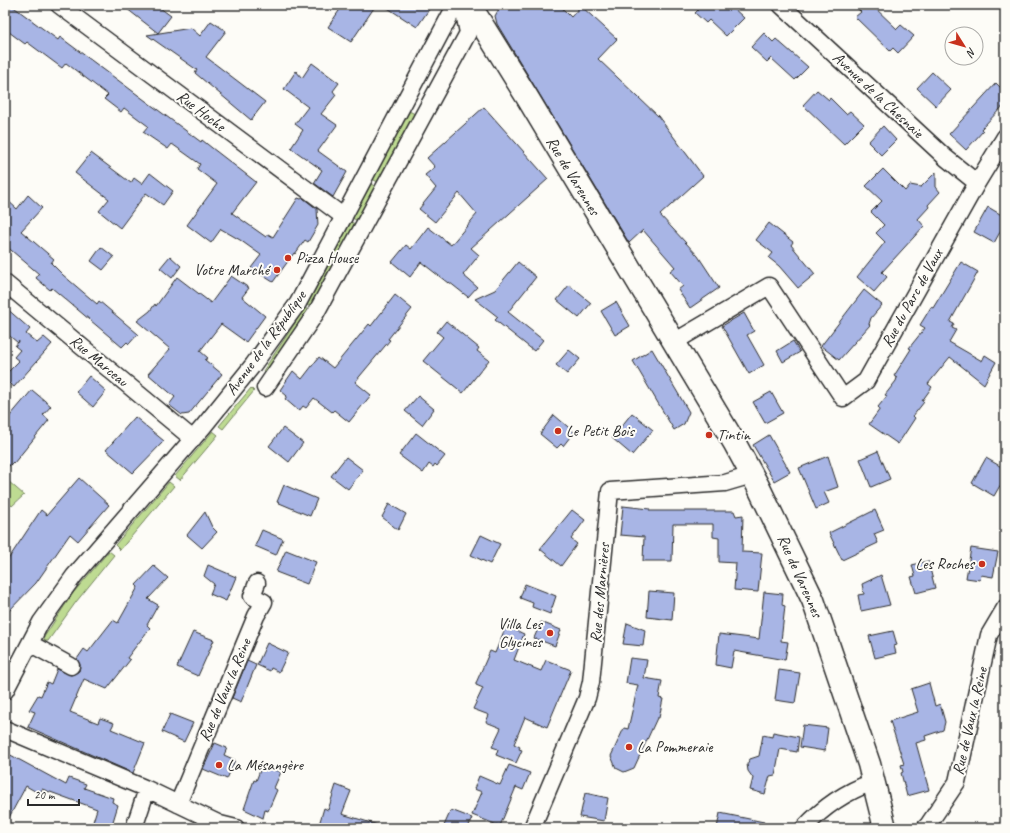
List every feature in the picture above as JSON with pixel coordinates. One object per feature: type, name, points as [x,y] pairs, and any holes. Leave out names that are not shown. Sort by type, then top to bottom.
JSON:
[{"type":"street","name":"Rue Hoche","points":[[59,5],[344,217]]},
{"type":"street","name":"Avenue de la Chesnaie","points":[[781,5],[946,158],[977,184]]},
{"type":"street","name":"Avenue de la République","points":[[5,691],[31,644],[41,622],[74,576],[193,439],[253,365],[298,303],[344,217],[464,8]]},
{"type":"street","name":"Avenue de la République","points":[[265,388],[316,313],[468,33],[464,8]]},
{"type":"street","name":"Rue de Varennes","points":[[464,8],[674,342],[752,475],[813,600],[869,764],[885,828]]},
{"type":"street","name":"Rue du Parc de Vaux","points":[[674,342],[769,286],[844,398],[866,381],[1005,137]]},
{"type":"street","name":"Rue Marceau","points":[[5,283],[193,439]]},
{"type":"street","name":"Rue des Marnières","points":[[532,828],[587,698],[591,682],[610,491],[726,483],[752,475]]},
{"type":"street","name":"Rue de Vaux la Reine","points":[[178,804],[256,616],[264,602],[252,596],[257,583]]},
{"type":"street","name":"Rue de Vaux la Reine","points":[[925,828],[957,782],[989,635],[1005,608]]},
{"type":"street","points":[[31,644],[71,666]]},
{"type":"street","points":[[5,729],[147,789],[220,824],[236,828]]},
{"type":"street","points":[[804,828],[812,818],[846,792],[873,782]]},
{"type":"street","points":[[134,828],[147,789]]},
{"type":"green space","points":[[409,111],[415,114],[378,182],[372,179]]},
{"type":"green space","points":[[371,184],[376,187],[358,221],[352,218]]},
{"type":"green space","points":[[351,222],[357,225],[336,264],[330,261]]},
{"type":"green space","points":[[329,264],[334,267],[312,308],[307,305]]},
{"type":"green space","points":[[305,308],[311,312],[269,375],[263,371]]},
{"type":"green space","points":[[251,388],[254,391],[223,429],[219,426]]},
{"type":"green space","points":[[213,431],[218,435],[180,480],[175,476]]},
{"type":"green space","points":[[8,481],[24,495],[12,506],[5,499],[5,485]]},
{"type":"green space","points":[[169,482],[174,486],[120,550],[115,545]]},
{"type":"green space","points":[[109,551],[114,555],[76,602],[48,641],[44,641],[44,637],[73,593]]},
{"type":"building","points":[[5,5],[11,5],[58,40],[60,37],[201,142],[202,140],[256,182],[232,213],[266,237],[268,234],[273,237],[298,198],[303,198],[317,209],[318,225],[308,242],[305,240],[273,282],[251,268],[261,255],[240,240],[221,229],[211,243],[187,225],[217,184],[197,169],[200,164],[172,144],[168,149],[143,132],[148,126],[124,108],[121,112],[104,99],[108,95],[66,63],[62,68],[27,42],[25,44],[5,29]]},
{"type":"building","points":[[122,5],[156,5],[171,16],[158,33]]},
{"type":"building","points":[[343,5],[376,5],[351,42],[328,27]]},
{"type":"building","points":[[383,5],[432,5],[417,27]]},
{"type":"building","points":[[501,5],[559,5],[571,17],[581,6],[617,39],[598,59],[658,116],[703,176],[660,215],[698,256],[719,288],[690,308],[678,290],[683,286],[670,271],[675,267],[643,230],[629,243],[497,24],[495,16]]},
{"type":"building","points":[[693,5],[730,5],[744,18],[726,36],[709,20],[706,23],[695,13],[698,10]]},
{"type":"building","points":[[854,5],[872,5],[897,29],[901,25],[914,36],[898,53],[893,48],[890,51],[855,17],[861,12]]},
{"type":"building","points":[[211,21],[226,31],[206,57],[265,102],[251,120],[195,73],[197,70],[147,35],[191,28],[200,36]]},
{"type":"building","points":[[764,33],[773,42],[776,39],[808,67],[795,80],[771,58],[767,62],[751,47]]},
{"type":"building","points":[[312,63],[339,83],[333,91],[336,95],[321,114],[337,125],[318,151],[347,172],[333,197],[314,183],[322,170],[291,148],[303,130],[295,124],[308,107],[284,89],[296,71],[302,78]]},
{"type":"building","points":[[932,72],[951,90],[936,106],[917,88]]},
{"type":"building","points":[[996,83],[1005,92],[1005,104],[981,129],[983,131],[966,150],[949,134]]},
{"type":"building","points":[[817,90],[829,100],[830,98],[846,114],[850,111],[864,124],[844,144],[803,105]]},
{"type":"building","points":[[484,107],[548,179],[471,248],[479,255],[463,275],[477,287],[468,297],[421,262],[410,277],[392,262],[406,245],[411,249],[428,227],[451,245],[477,214],[459,193],[435,222],[419,209],[436,188],[425,175],[435,167],[427,158]]},
{"type":"building","points":[[883,126],[896,140],[881,155],[868,142]]},
{"type":"building","points":[[91,153],[131,183],[134,178],[142,184],[150,173],[173,191],[163,205],[146,193],[120,228],[99,211],[109,199],[75,173]]},
{"type":"building","points":[[883,169],[905,191],[910,185],[921,187],[936,172],[936,187],[940,192],[918,219],[924,226],[882,272],[887,277],[874,292],[857,277],[885,242],[876,233],[884,225],[871,212],[882,201],[866,186]]},
{"type":"building","points":[[28,195],[42,208],[21,231],[54,259],[51,263],[63,275],[97,304],[99,301],[138,334],[129,344],[127,342],[122,347],[52,288],[50,290],[36,278],[39,274],[5,245],[5,198],[17,209]]},
{"type":"building","points":[[988,207],[1005,217],[1005,223],[994,243],[974,232]]},
{"type":"building","points":[[769,223],[793,242],[791,245],[815,274],[798,288],[779,266],[769,258],[773,253],[756,240]]},
{"type":"building","points":[[101,247],[114,257],[103,270],[91,261]]},
{"type":"building","points":[[170,256],[181,266],[172,278],[160,268]]},
{"type":"building","points":[[518,262],[536,277],[508,312],[543,340],[534,351],[495,320],[498,317],[475,299],[495,290]]},
{"type":"building","points":[[961,262],[978,272],[950,322],[954,324],[952,328],[956,330],[949,342],[982,361],[985,355],[996,362],[984,384],[950,357],[928,384],[932,387],[922,401],[924,402],[913,416],[915,418],[898,444],[869,424],[880,409],[878,407],[887,396],[885,395],[896,381],[897,378],[894,376],[911,349],[909,348],[925,328],[920,325],[931,307],[933,308]]},
{"type":"building","points":[[231,276],[249,288],[242,297],[265,316],[246,342],[221,324],[200,351],[208,358],[205,360],[222,374],[189,414],[182,415],[169,405],[175,397],[148,374],[170,349],[137,321],[150,311],[155,304],[156,306],[177,277],[211,303]]},
{"type":"building","points":[[569,285],[591,303],[579,318],[557,300]]},
{"type":"building","points":[[864,290],[882,305],[871,318],[870,325],[839,360],[821,346]]},
{"type":"building","points":[[395,295],[412,309],[388,339],[390,340],[355,382],[371,395],[349,422],[334,410],[332,412],[314,398],[306,408],[303,406],[299,411],[285,399],[287,396],[280,390],[293,371],[302,379],[319,357],[333,368],[369,324],[371,326]]},
{"type":"building","points":[[616,302],[630,326],[615,335],[601,311]]},
{"type":"building","points":[[5,307],[30,329],[26,334],[37,343],[44,337],[52,344],[14,387],[5,380],[5,375],[19,361],[14,357],[20,350],[15,346],[18,343],[5,332]]},
{"type":"building","points":[[744,313],[754,331],[747,335],[764,365],[749,374],[722,326]]},
{"type":"building","points":[[446,321],[479,348],[477,351],[489,360],[463,393],[423,361],[443,337],[437,332]]},
{"type":"building","points":[[793,341],[800,352],[783,362],[777,351]]},
{"type":"building","points":[[652,349],[689,412],[684,424],[674,430],[633,361]]},
{"type":"building","points":[[569,350],[580,359],[567,374],[556,365]]},
{"type":"building","points":[[89,376],[106,391],[93,407],[76,392]]},
{"type":"building","points":[[32,390],[51,406],[43,415],[49,420],[14,463],[13,462],[5,470],[5,422]]},
{"type":"building","points":[[771,392],[783,413],[765,423],[753,402]]},
{"type":"building","points":[[418,396],[434,409],[422,425],[405,411]]},
{"type":"building","points":[[632,413],[653,430],[632,455],[612,438]]},
{"type":"building","name":"Le Petit Bois","points":[[554,415],[574,432],[563,446],[561,444],[557,448],[540,434]]},
{"type":"building","points":[[135,417],[164,441],[133,473],[106,450]]},
{"type":"building","points":[[283,428],[303,443],[289,462],[269,446]]},
{"type":"building","points":[[416,433],[445,456],[437,466],[435,464],[433,467],[429,464],[423,473],[399,455]]},
{"type":"building","points":[[769,435],[790,472],[774,481],[753,445]]},
{"type":"building","points":[[878,451],[890,479],[871,487],[860,459]]},
{"type":"building","points":[[828,456],[838,487],[824,492],[829,503],[816,509],[799,468]]},
{"type":"building","points":[[346,457],[363,470],[348,489],[331,476]]},
{"type":"building","points":[[986,458],[1005,469],[1005,477],[994,496],[972,483]]},
{"type":"building","points":[[79,478],[109,505],[78,541],[70,534],[36,583],[5,615],[5,564],[41,510],[47,515]]},
{"type":"building","points":[[284,485],[317,499],[310,516],[277,502]]},
{"type":"building","points":[[389,504],[406,514],[398,530],[382,517]]},
{"type":"building","points":[[623,506],[650,509],[650,511],[734,511],[736,516],[743,515],[742,552],[762,553],[758,592],[734,590],[736,563],[719,562],[719,538],[713,537],[713,524],[673,524],[672,561],[643,561],[644,537],[620,535]]},
{"type":"building","points":[[572,510],[585,520],[571,539],[577,544],[561,566],[540,549]]},
{"type":"building","points":[[875,510],[884,530],[874,534],[878,543],[842,560],[829,533]]},
{"type":"building","points":[[205,512],[212,527],[217,532],[202,548],[187,535]]},
{"type":"building","points":[[262,530],[283,539],[276,555],[255,546]]},
{"type":"building","points":[[481,535],[500,544],[490,564],[471,555]]},
{"type":"building","name":"Les Roches","points":[[971,548],[998,552],[993,577],[981,575],[980,580],[966,578]]},
{"type":"building","points":[[286,550],[316,562],[307,584],[276,572]]},
{"type":"building","points":[[928,561],[935,588],[916,593],[911,577],[915,576],[912,565]]},
{"type":"building","points":[[208,565],[236,577],[226,601],[210,594],[214,584],[204,576]]},
{"type":"building","points":[[154,566],[168,578],[148,599],[158,605],[147,625],[150,628],[127,658],[130,660],[107,689],[84,679],[70,712],[98,723],[100,718],[114,723],[111,729],[145,743],[133,773],[28,727],[35,712],[29,710],[38,695],[41,696],[47,682],[51,684],[57,669],[71,675],[79,671],[80,665],[77,659],[84,649],[88,652],[113,620],[118,623],[138,587],[136,585]]},
{"type":"building","points":[[881,575],[890,605],[861,611],[858,595],[864,594],[862,584]]},
{"type":"building","points":[[525,584],[556,596],[550,614],[532,607],[533,603],[520,598]]},
{"type":"building","points":[[649,591],[674,593],[672,620],[647,617]]},
{"type":"building","points":[[764,592],[783,594],[782,605],[785,606],[781,641],[788,642],[785,660],[734,651],[731,668],[716,665],[719,634],[759,639]]},
{"type":"building","name":"Villa Les Glycines","points":[[541,622],[561,630],[555,646],[534,638]]},
{"type":"building","points":[[627,623],[645,630],[643,646],[623,644]]},
{"type":"building","points":[[506,626],[524,634],[514,660],[541,671],[546,660],[571,670],[547,727],[525,717],[514,744],[522,750],[516,763],[496,755],[498,749],[492,747],[501,728],[486,722],[489,715],[473,709],[483,688],[476,685],[476,683],[490,651],[495,653]]},
{"type":"building","points":[[893,631],[897,645],[894,646],[896,653],[875,658],[869,636]]},
{"type":"building","points":[[193,632],[214,640],[198,676],[177,667]]},
{"type":"building","points":[[267,643],[288,653],[279,672],[271,668],[270,671],[257,665]]},
{"type":"building","points":[[630,658],[647,660],[644,678],[662,681],[659,698],[663,699],[659,718],[657,718],[634,768],[624,772],[616,768],[611,756],[624,728],[628,729],[638,685],[626,683]]},
{"type":"building","points":[[247,661],[256,665],[241,702],[232,698]]},
{"type":"building","points":[[779,670],[800,673],[795,703],[775,700]]},
{"type":"building","points":[[929,683],[935,706],[940,704],[945,722],[943,730],[925,736],[926,740],[916,743],[929,790],[907,796],[901,773],[903,772],[901,765],[904,764],[890,721],[918,712],[911,689]]},
{"type":"building","points":[[170,714],[193,723],[184,742],[162,732]]},
{"type":"building","points":[[803,725],[828,728],[825,751],[800,747]]},
{"type":"building","points":[[773,732],[799,737],[797,752],[780,749],[775,775],[770,776],[765,794],[750,790],[753,778],[748,771],[747,764],[750,759],[759,756],[763,735],[772,737]]},
{"type":"building","name":"La Mésangère","points":[[215,743],[227,748],[224,755],[235,760],[227,779],[203,769]]},
{"type":"building","points":[[5,752],[66,785],[69,778],[86,784],[84,788],[113,798],[112,802],[118,805],[111,828],[91,828],[97,809],[42,789],[40,794],[26,786],[5,825]]},
{"type":"building","points":[[262,765],[281,772],[274,788],[277,790],[268,811],[265,810],[263,818],[244,809],[254,780],[256,781]]},
{"type":"building","points":[[509,765],[530,773],[523,790],[516,787],[500,826],[472,815],[482,792],[474,789],[479,776],[500,785]]},
{"type":"building","points":[[336,785],[351,791],[342,814],[378,825],[377,828],[318,828],[324,808],[328,810]]},
{"type":"building","points":[[585,793],[608,798],[604,821],[580,817]]},
{"type":"building","points":[[451,810],[472,818],[468,828],[443,828]]},
{"type":"building","points":[[720,813],[764,822],[763,828],[717,828]]},
{"type":"place","name":"Pizza House","points":[[288,258]]},
{"type":"place","name":"Votre Marché","points":[[277,270]]},
{"type":"place","name":"Le Petit Bois","points":[[558,431]]},
{"type":"place","name":"Tintin","points":[[709,435]]},
{"type":"place","name":"Les Roches","points":[[982,564]]},
{"type":"place","name":"Villa Les Glycines","points":[[550,633]]},
{"type":"place","name":"La Pommeraie","points":[[629,747]]},
{"type":"place","name":"La Mésangère","points":[[219,765]]}]
